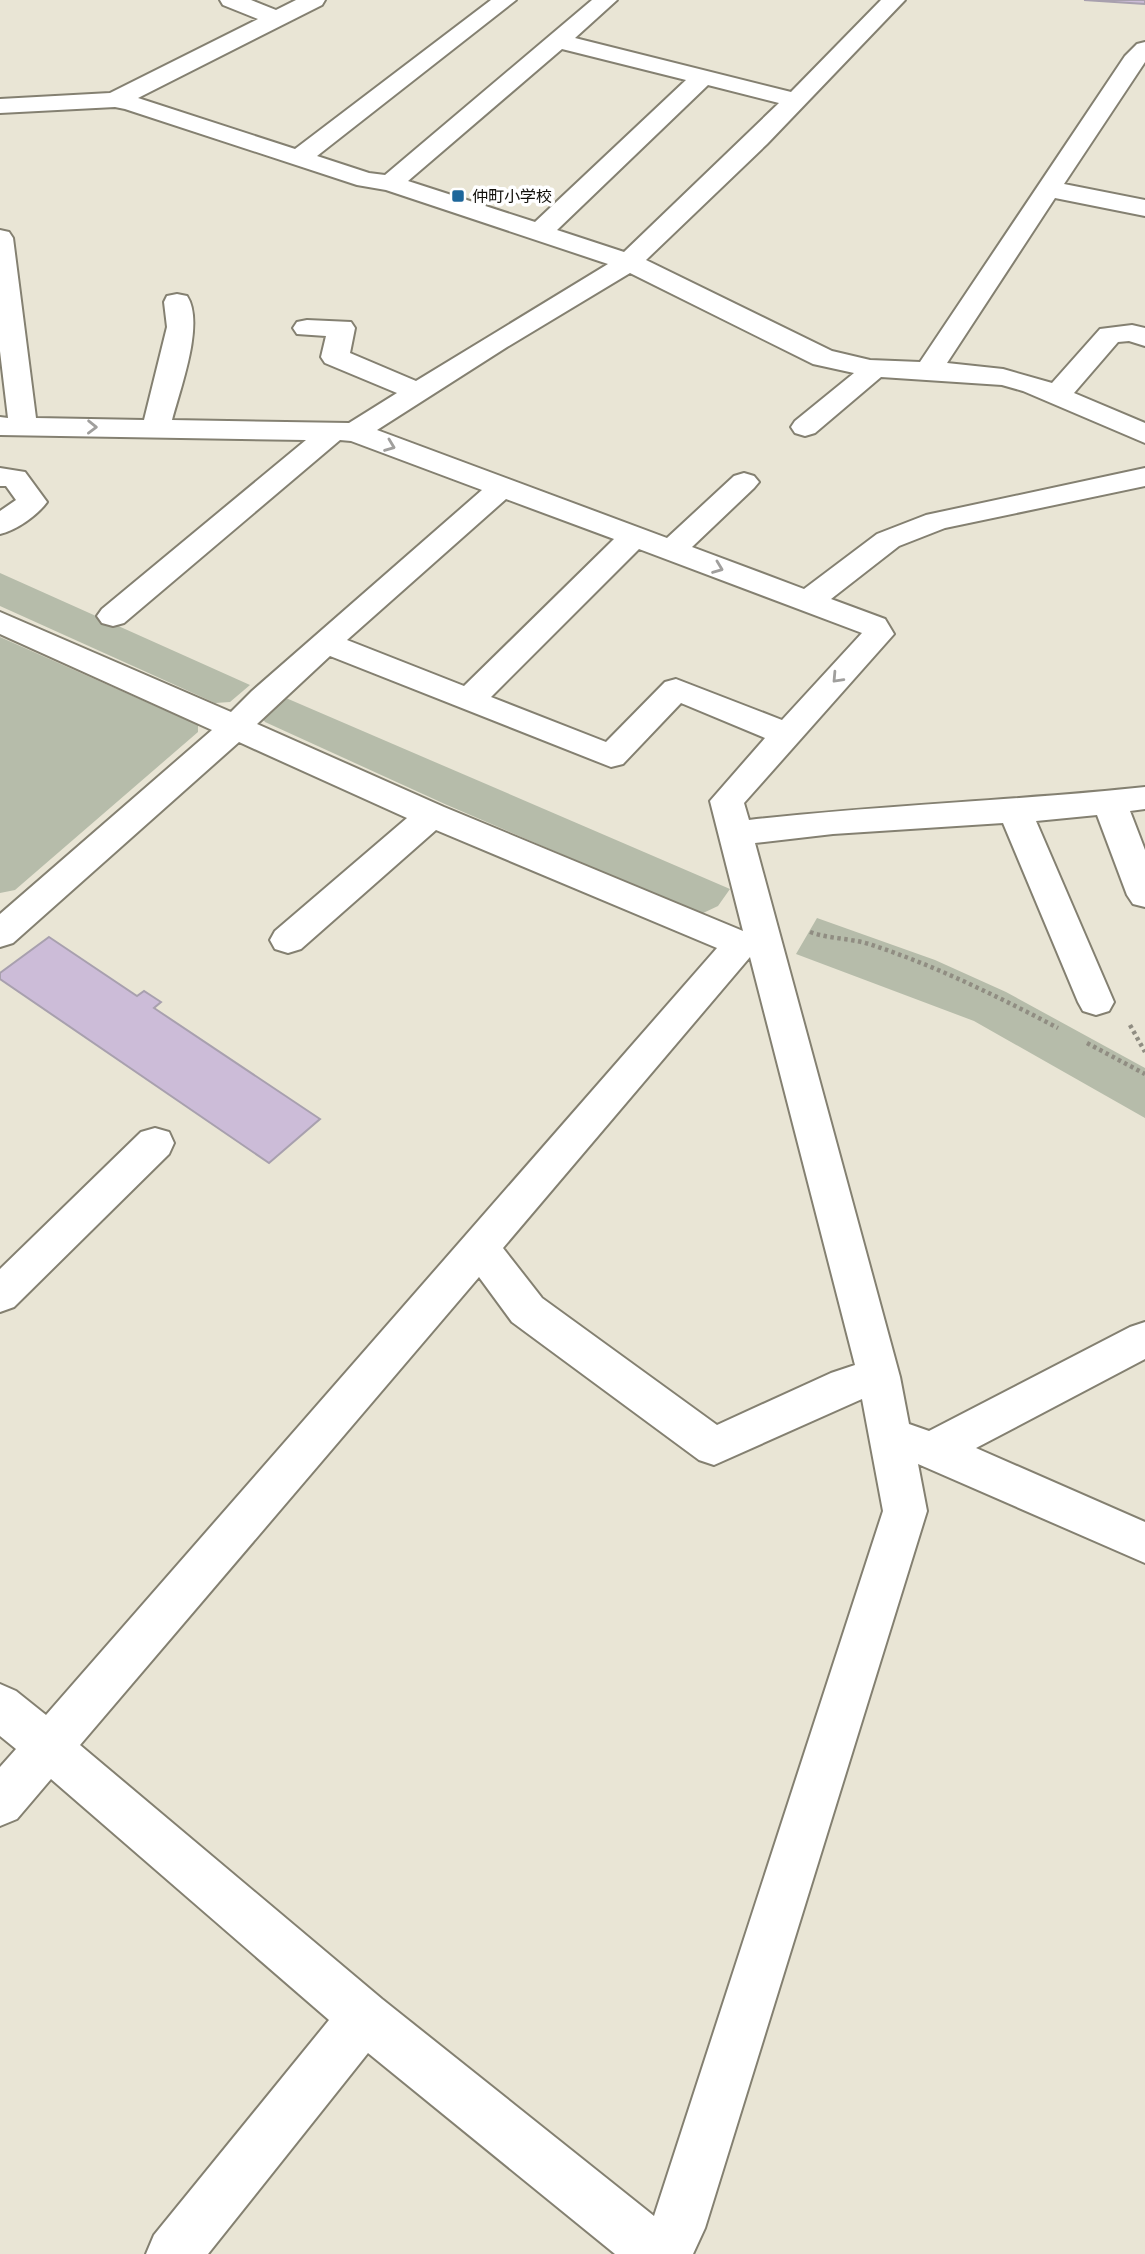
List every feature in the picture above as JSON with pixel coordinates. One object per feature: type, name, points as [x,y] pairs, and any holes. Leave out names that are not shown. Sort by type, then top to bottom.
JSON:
[{"type":"street","points":[[231,0],[277,19]]},
{"type":"street","points":[[115,100],[314,0]]},
{"type":"street","points":[[299,158],[505,0]]},
{"type":"street","points":[[113,616],[345,431],[417,391],[629,262],[894,0]]},
{"type":"street","points":[[570,3],[600,5]]},
{"type":"street","points":[[390,183],[600,5]]},
{"type":"street","points":[[558,41],[795,100]]},
{"type":"street","points":[[929,370],[1133,61],[1145,49]]},
{"type":"street","points":[[539,233],[702,78]]},
{"type":"street","points":[[0,106],[115,100],[366,180],[390,183],[629,262],[823,358],[870,368],[1003,377],[1033,384],[1145,434]]},
{"type":"street","points":[[1050,189],[1145,208]]},
{"type":"street","points":[[0,238],[12,426],[345,431],[874,626],[877,634],[727,801],[736,833],[756,940],[879,1377],[912,1443],[905,1511],[678,2228],[660,2254],[364,2017],[0,1706]]},
{"type":"street","points":[[156,428],[181,327],[177,302]]},
{"type":"street","points":[[307,328],[341,328],[335,357],[417,391]]},
{"type":"street","points":[[1057,395],[1110,335],[1132,333],[1145,338]]},
{"type":"street","points":[[805,427],[867,377],[870,368]]},
{"type":"street","points":[[0,477],[15,478],[32,502],[0,525]]},
{"type":"street","points":[[807,602],[888,540],[937,522],[1145,477]]},
{"type":"street","points":[[671,551],[744,482]]},
{"type":"street","points":[[5,921],[236,727],[249,711],[500,488]]},
{"type":"street","points":[[470,699],[633,537]]},
{"type":"street","points":[[0,622],[432,815],[756,940]]},
{"type":"street","points":[[325,643],[611,756],[676,689],[785,734]]},
{"type":"street","points":[[736,833],[833,822],[1014,811],[1145,798]]},
{"type":"street","points":[[1109,802],[1145,895]]},
{"type":"street","points":[[1014,811],[1096,1002]]},
{"type":"street","points":[[288,940],[432,815]]},
{"type":"street","points":[[0,1803],[479,1247],[756,940]]},
{"type":"street","points":[[0,1295],[155,1143]]},
{"type":"street","points":[[479,1247],[527,1310],[714,1447],[846,1385],[879,1377]]},
{"type":"street","points":[[912,1443],[1145,1339]]},
{"type":"street","points":[[912,1443],[1145,1543]]},
{"type":"street","points":[[173,2254],[364,2017]]},
{"type":"green space","points":[[0,573],[250,685],[230,702],[215,703],[0,606]]},
{"type":"green space","points":[[0,637],[198,725],[198,732],[15,890],[0,893]]},
{"type":"green space","points":[[286,698],[730,889],[718,906],[701,914],[447,805],[265,722],[263,719]]},
{"type":"green space","points":[[817,918],[935,960],[1006,992],[1145,1068],[1145,1118],[974,1021],[796,954]]},
{"type":"building","points":[[1084,0],[1145,0],[1145,4]]},
{"type":"building","points":[[49,937],[137,996],[144,991],[161,1002],[154,1008],[320,1119],[269,1163],[0,979],[0,973]]},
{"type":"place","name":"仲町小学校","points":[[458,196]]}]
